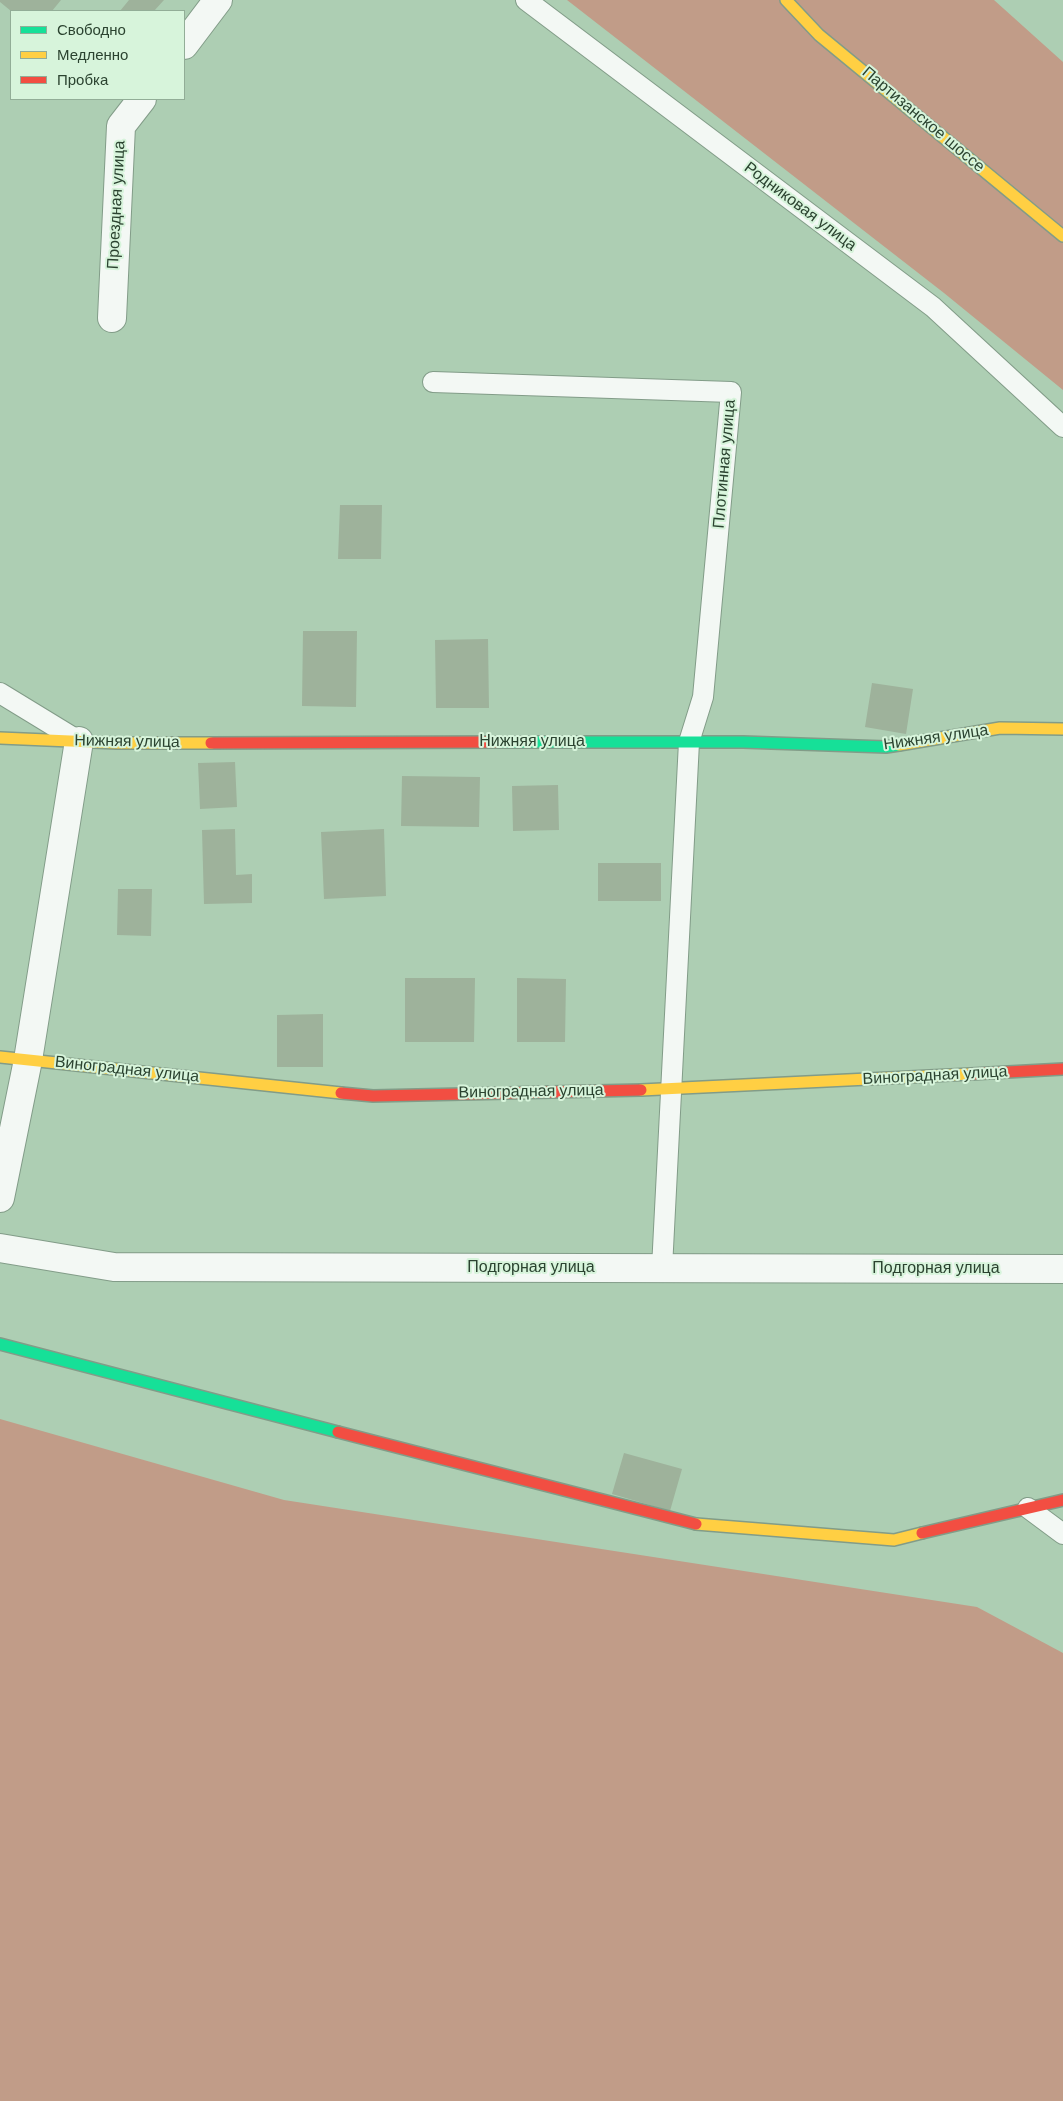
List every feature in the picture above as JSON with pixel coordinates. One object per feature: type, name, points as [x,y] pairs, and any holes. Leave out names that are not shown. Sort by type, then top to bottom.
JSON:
[{"type":"street","points":[[185,44],[218,0]]},
{"type":"street","name":"Партизанское шоссе","points":[[786,0],[819,35],[1063,236]]},
{"type":"street","name":"Проездная улица","points":[[112,318],[121,126],[141,100]]},
{"type":"street","name":"Нижняя улица","points":[[0,738],[117,743],[688,742],[886,747],[1000,728],[1063,729]]},
{"type":"street","points":[[0,1198],[28,1060],[79,741]]},
{"type":"street","name":"Виноградная улица","points":[[0,1057],[374,1096],[671,1089],[1063,1069]]},
{"type":"street","name":"Подгорная улица","points":[[0,1248],[114,1267],[1063,1269]]},
{"type":"street","points":[[0,1344],[695,1524],[894,1540],[1063,1500]]},
{"type":"lane","name":"Родниковая улица","points":[[526,0],[933,307],[1063,427]]},
{"type":"lane","name":"Плотинная улица","points":[[433,382],[731,392],[703,697],[688,742]]},
{"type":"lane","points":[[0,692],[79,741]]},
{"type":"lane","points":[[662,1268],[688,742]]},
{"type":"lane","points":[[1028,1508],[1063,1534]]},
{"type":"shaded area","points":[[567,0],[994,0],[1063,62],[1063,390],[944,293]]},
{"type":"shaded area","points":[[0,1419],[284,1500],[977,1607],[1063,1653],[1063,2101],[0,2101]]},
{"type":"building","points":[[0,0],[61,0],[53,10],[10,10]]},
{"type":"building","points":[[129,0],[164,0],[155,10],[121,10]]},
{"type":"building","points":[[340,505],[382,505],[381,559],[338,559]]},
{"type":"building","points":[[303,631],[357,631],[356,707],[302,706]]},
{"type":"building","points":[[488,639],[489,708],[436,708],[435,640]]},
{"type":"building","points":[[872,683],[913,689],[906,734],[865,727]]},
{"type":"building","points":[[235,762],[237,807],[200,809],[198,763]]},
{"type":"building","points":[[402,776],[480,777],[479,827],[401,826]]},
{"type":"building","points":[[558,785],[559,830],[513,831],[512,786]]},
{"type":"building","points":[[235,829],[236,875],[252,874],[252,903],[204,904],[202,830]]},
{"type":"building","points":[[384,829],[386,896],[324,899],[321,832]]},
{"type":"building","points":[[598,863],[661,863],[661,901],[598,901]]},
{"type":"building","points":[[118,889],[152,889],[151,936],[117,935]]},
{"type":"building","points":[[405,978],[475,978],[474,1042],[405,1042]]},
{"type":"building","points":[[517,978],[566,979],[565,1042],[517,1042]]},
{"type":"building","points":[[323,1014],[323,1067],[277,1067],[277,1015]]},
{"type":"building","points":[[624,1453],[682,1469],[670,1511],[612,1494]]},
{"type":"traffic: fast","points":[[496,742],[743,742],[886,747],[899,745]]},
{"type":"traffic: fast","points":[[0,1344],[338,1432]]},
{"type":"traffic: slow","points":[[786,0],[819,35],[1063,236]]},
{"type":"traffic: slow","points":[[899,745],[1000,728],[1063,729]]},
{"type":"traffic: slow","points":[[0,738],[117,743],[211,743]]},
{"type":"traffic: slow","points":[[0,1057],[341,1093]]},
{"type":"traffic: slow","points":[[641,1090],[971,1074]]},
{"type":"traffic: slow","points":[[696,1524],[894,1540],[922,1533]]},
{"type":"traffic: jam","points":[[211,743],[496,742]]},
{"type":"traffic: jam","points":[[971,1074],[1063,1069]]},
{"type":"traffic: jam","points":[[341,1093],[373,1096],[641,1090]]},
{"type":"traffic: jam","points":[[338,1432],[696,1524]]},
{"type":"traffic: jam","points":[[922,1533],[1063,1500]]}]
